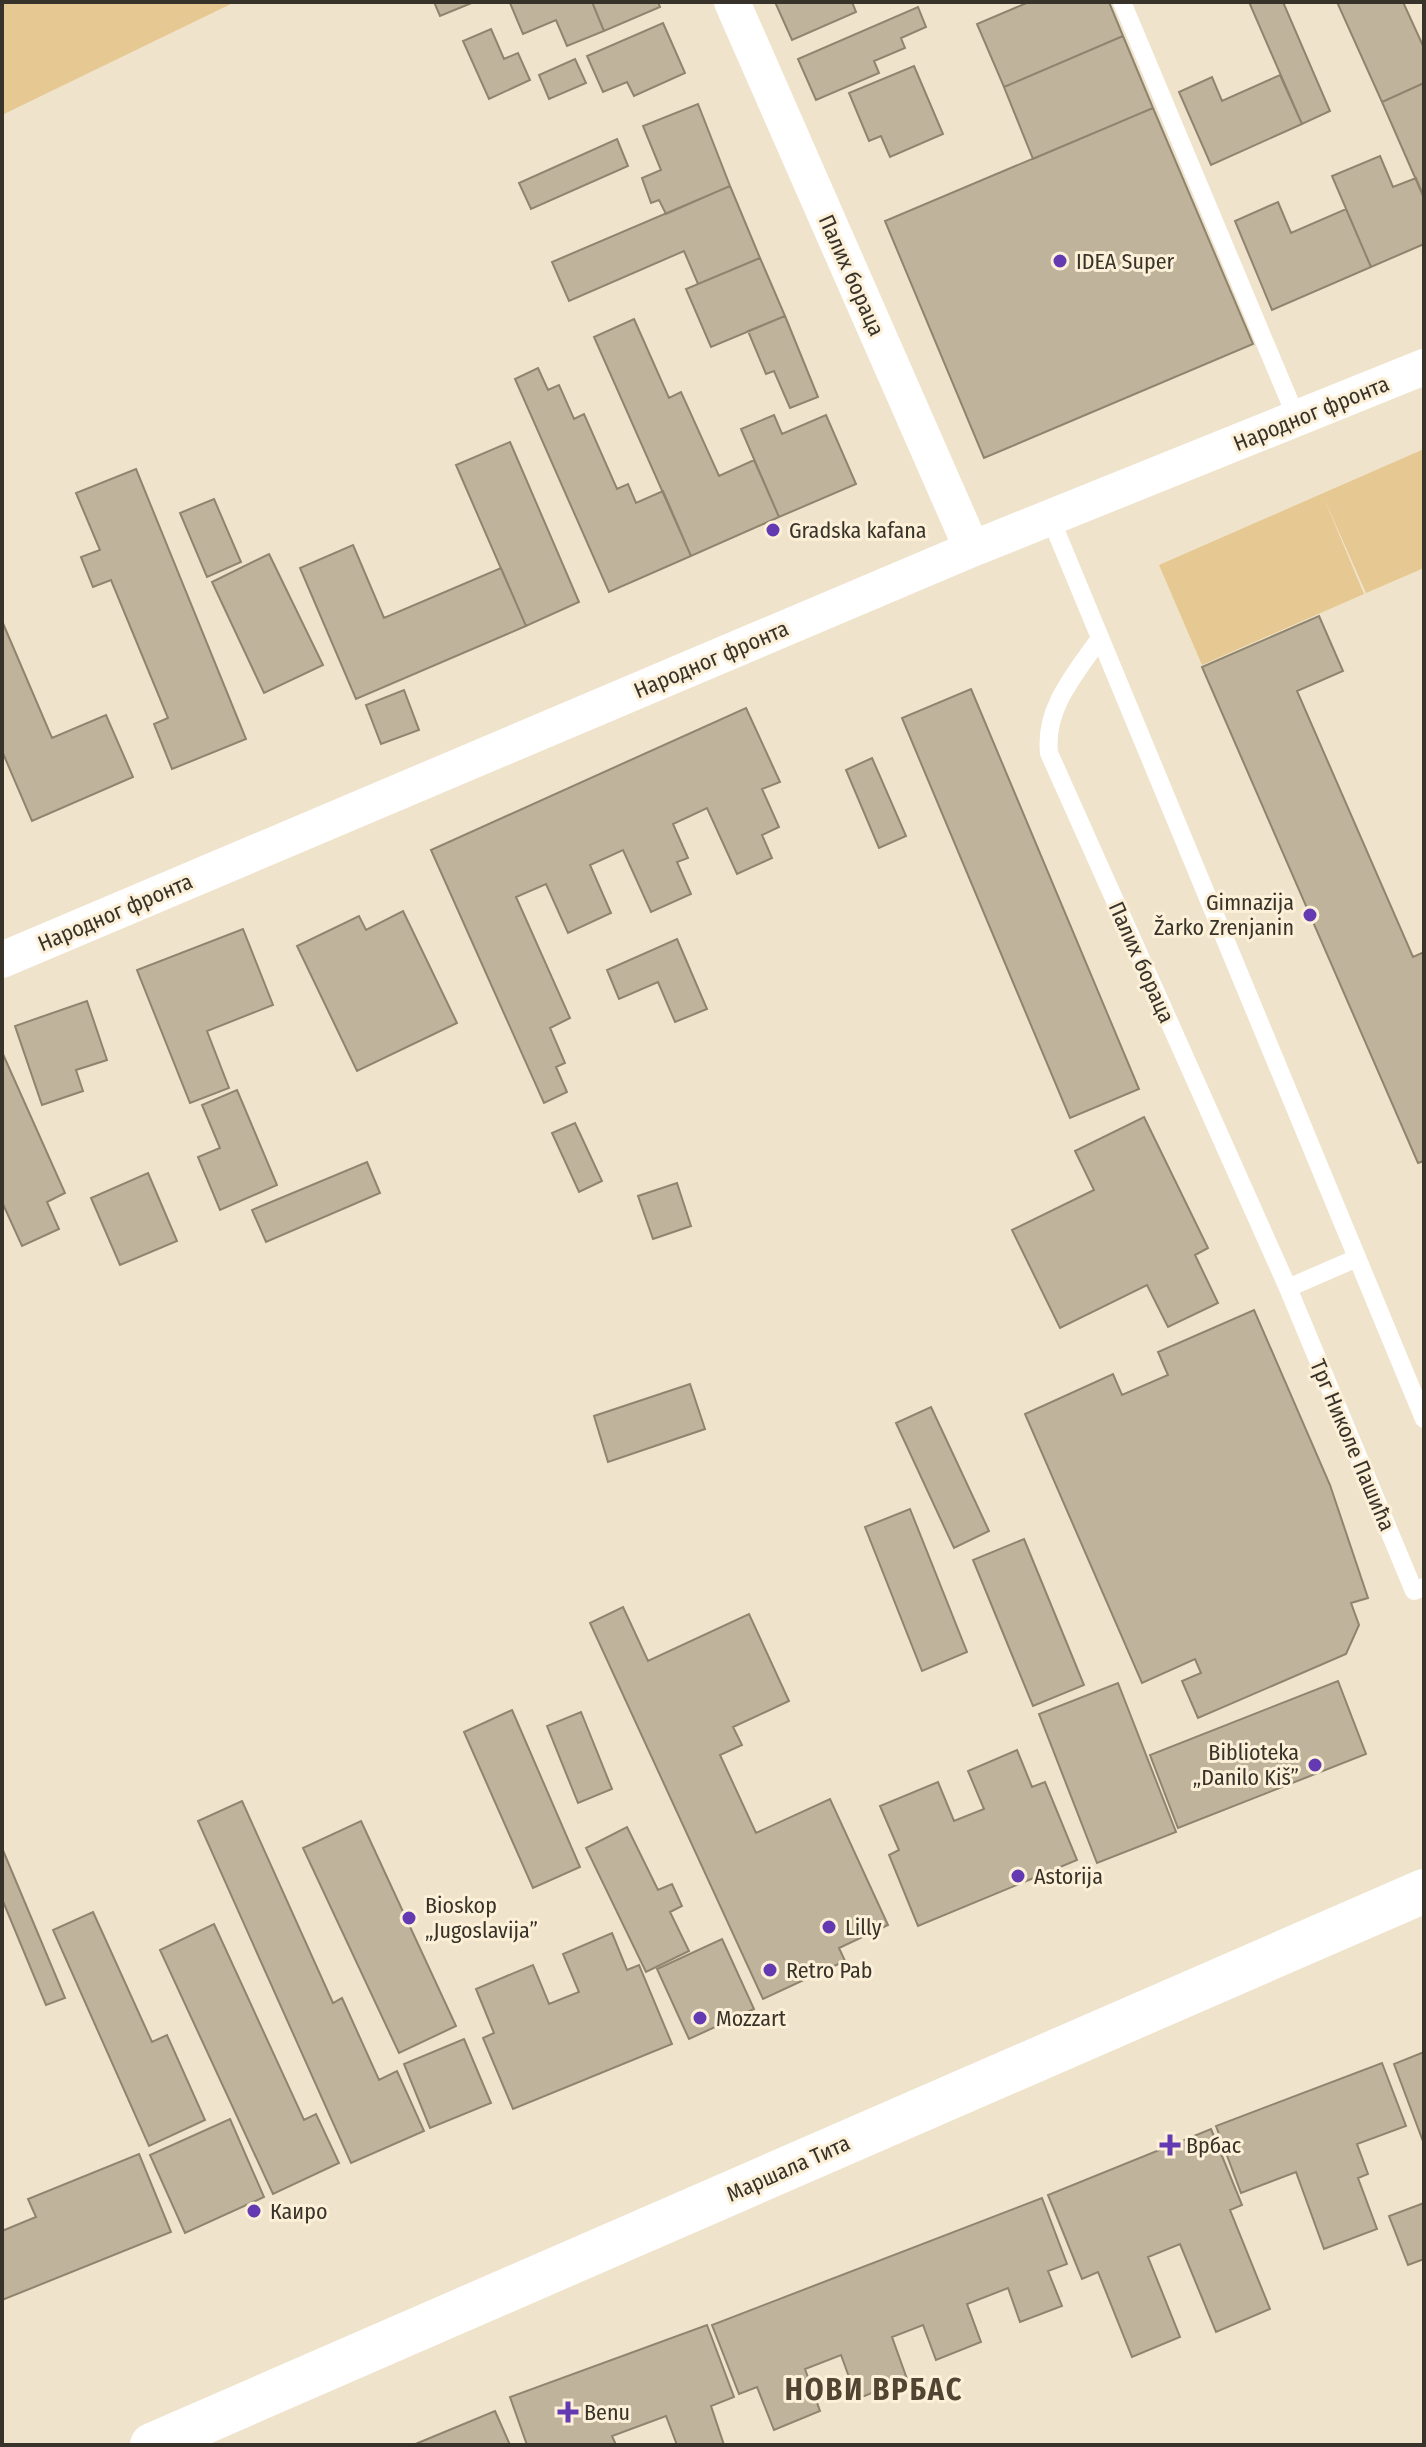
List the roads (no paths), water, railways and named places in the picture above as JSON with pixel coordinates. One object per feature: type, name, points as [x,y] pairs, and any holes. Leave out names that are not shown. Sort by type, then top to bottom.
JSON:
[{"type":"street","name":"Палих бораца","points":[[732,2],[972,549]]},
{"type":"street","name":"Народног фронта","points":[[2,960],[972,549],[1424,367]]},
{"type":"street","name":"Маршала Тита","points":[[152,2445],[1424,1891]]},
{"type":"lane","points":[[1122,2],[1297,419]]},
{"type":"lane","points":[[1050,517],[1424,1419]]},
{"type":"lane","name":"Палих бораца","points":[[1100,638],[1058,703],[1047,735],[1049,753],[1288,1288]]},
{"type":"lane","points":[[1288,1288],[1357,1258]]},
{"type":"lane","name":"Трг Николе Пашића","points":[[1288,1288],[1414,1591],[1424,1587]]},
{"type":"place","name":"IDEA Super","points":[[1060,261]]},
{"type":"place","name":"Gradska kafana","points":[[773,530]]},
{"type":"place","name":"Gimnazija Žarko Zrenjanin","points":[[1310,915]]},
{"type":"place","name":"Biblioteka „Danilo Kiš”","points":[[1315,1765]]},
{"type":"place","name":"Astorija","points":[[1018,1876]]},
{"type":"place","name":"Bioskop „Jugoslavija”","points":[[409,1918]]},
{"type":"place","name":"Lilly","points":[[829,1927]]},
{"type":"place","name":"Retro Pab","points":[[770,1970]]},
{"type":"place","name":"Mozzart","points":[[700,2018]]},
{"type":"place","name":"Врбас","points":[[1170,2145]]},
{"type":"place","name":"Каиро","points":[[254,2211]]},
{"type":"place","name":"Benu","points":[[568,2412]]},
{"type":"district","name":"НОВИ ВРБАС","points":[[874,2390]]}]
